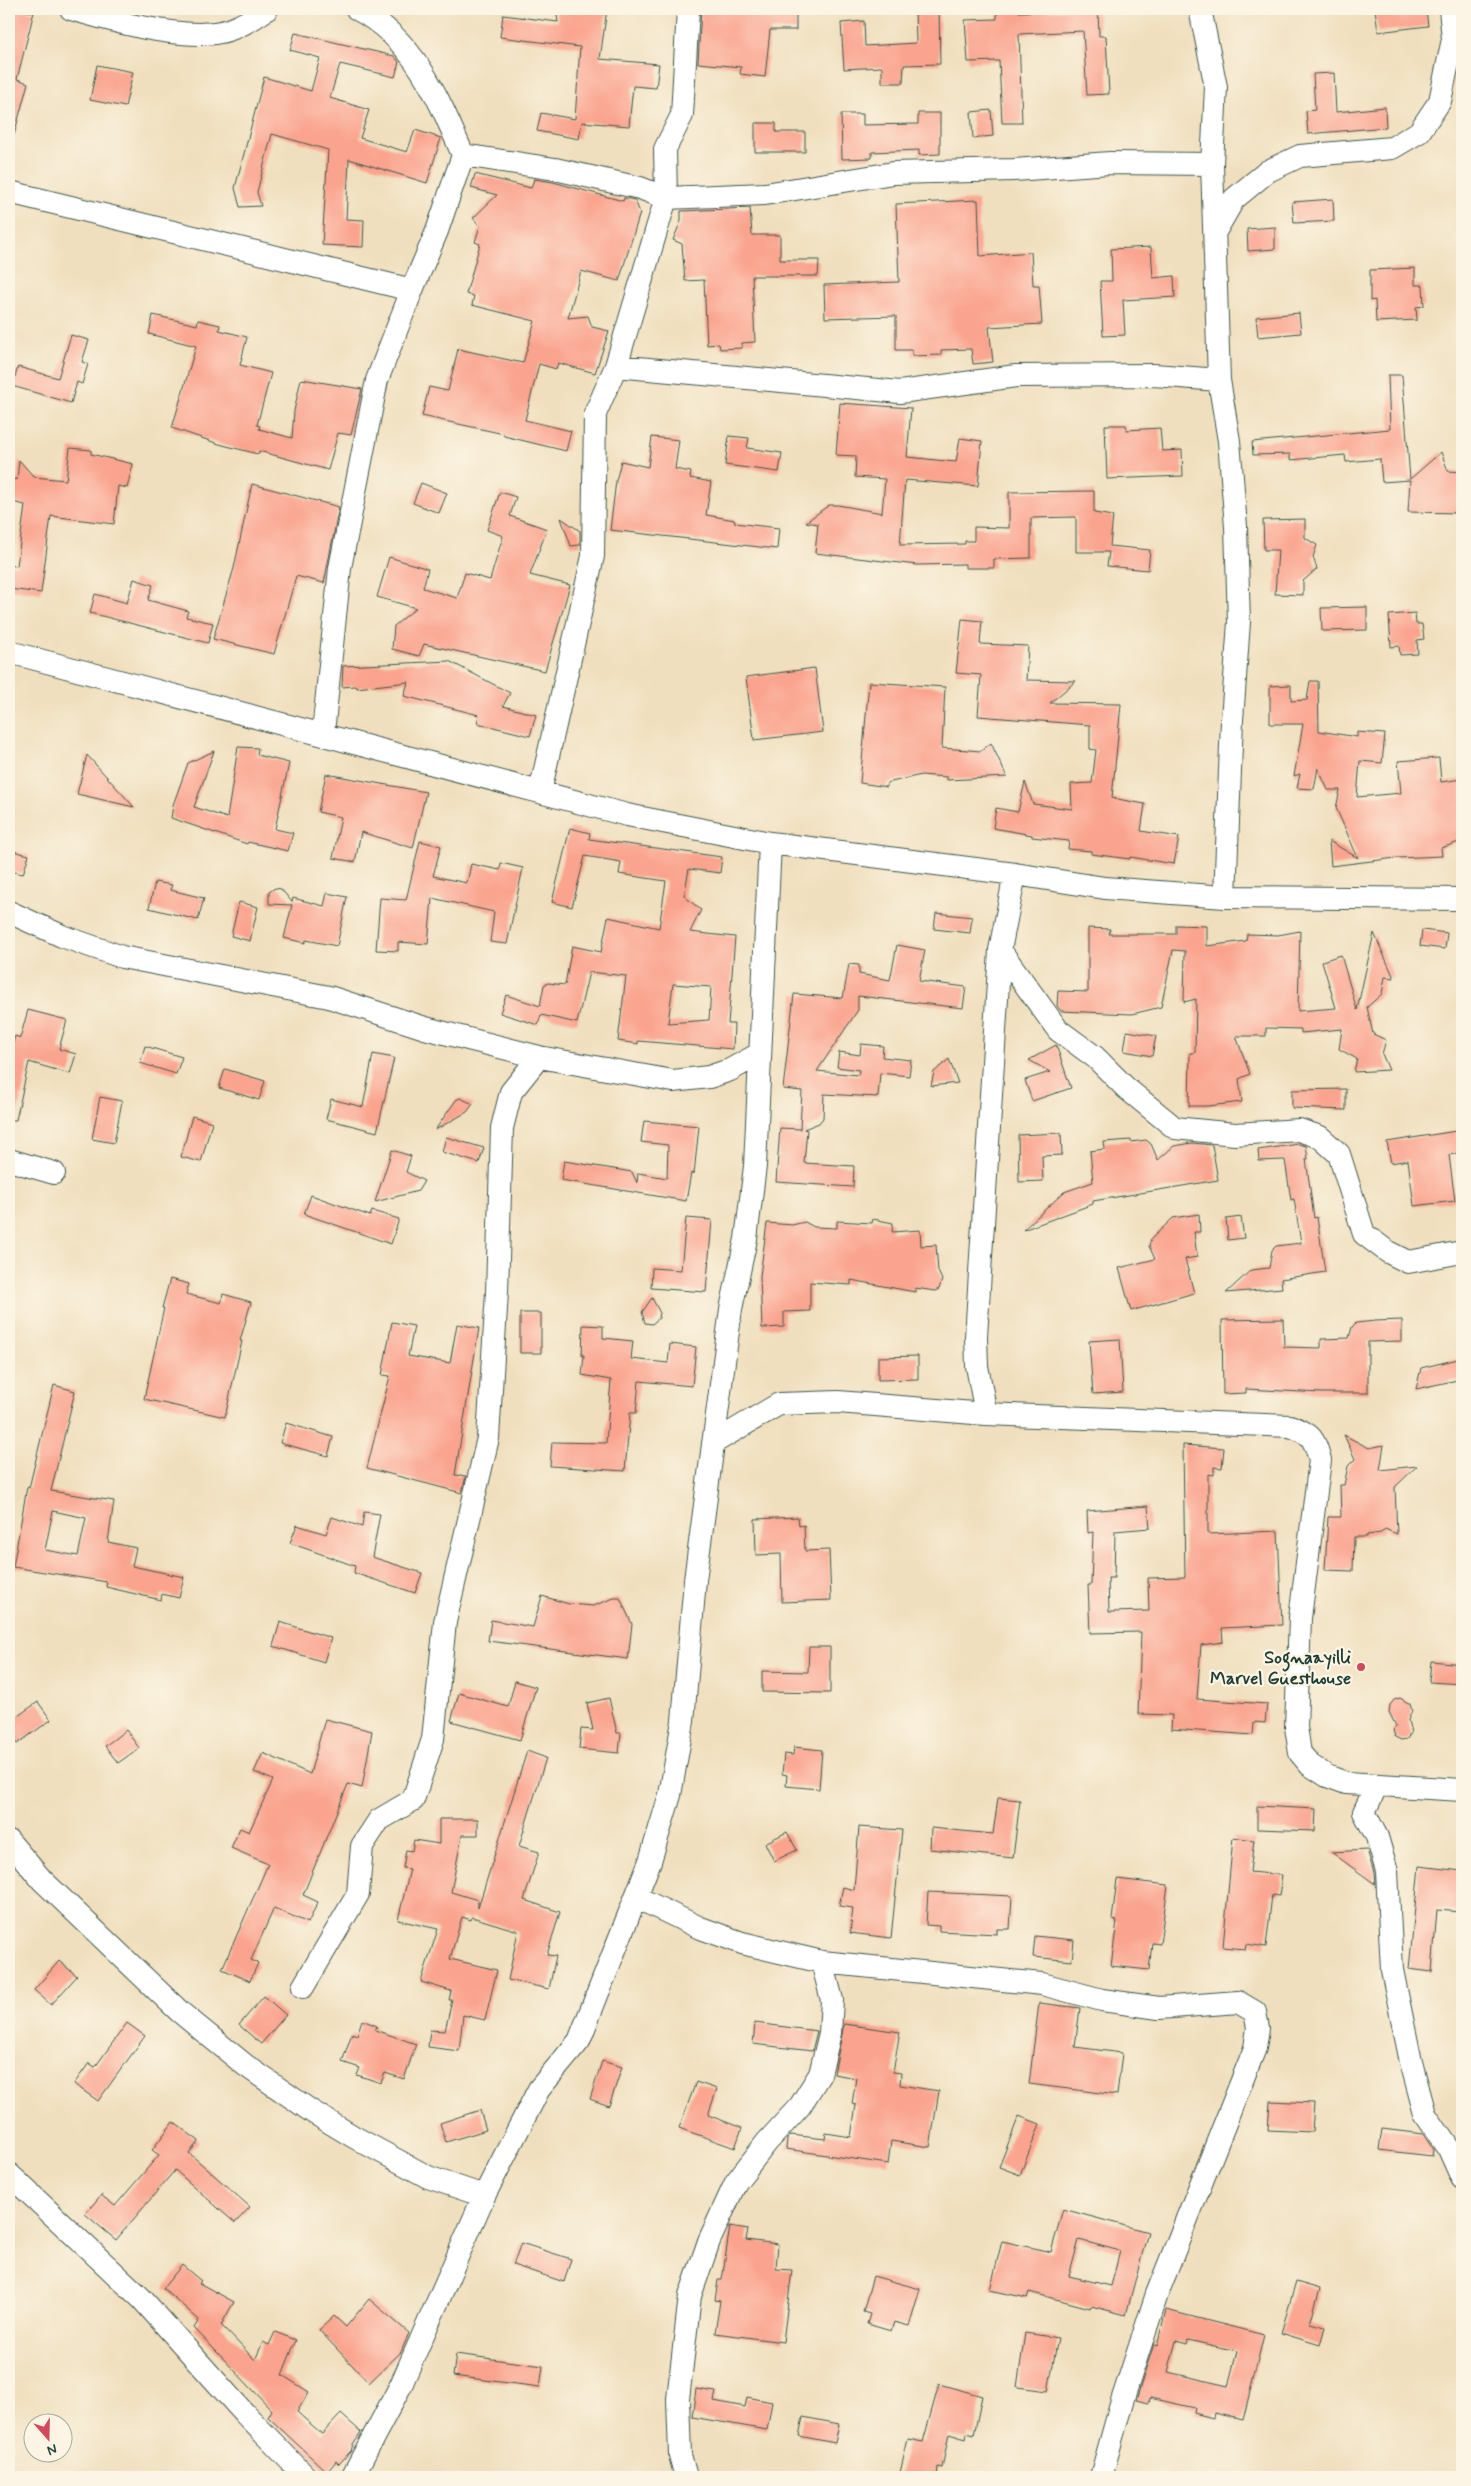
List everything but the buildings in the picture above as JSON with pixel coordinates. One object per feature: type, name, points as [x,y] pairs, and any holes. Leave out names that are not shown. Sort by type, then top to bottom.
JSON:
[{"type":"street","points":[[71,9],[113,21],[182,32],[216,33],[246,23],[267,9]]},
{"type":"street","points":[[540,792],[593,556],[595,414],[616,366],[666,198],[665,149],[682,115],[688,9]]},
{"type":"street","points":[[1200,9],[1216,87],[1212,164],[1216,230],[1219,380],[1229,451],[1236,527],[1239,622],[1224,897]]},
{"type":"street","points":[[1216,230],[1234,198],[1268,171],[1300,156],[1392,148],[1419,132],[1440,100],[1453,39],[1450,9]]},
{"type":"street","points":[[323,734],[340,568],[377,380],[437,231],[463,155],[426,77],[400,40],[372,12]]},
{"type":"street","points":[[463,155],[555,169],[640,188],[666,198],[765,194],[893,173],[1014,170],[1110,164],[1212,164]]},
{"type":"street","points":[[9,192],[412,290]]},
{"type":"street","points":[[616,366],[900,392],[1016,376],[1154,375],[1219,380]]},
{"type":"street","points":[[9,652],[627,815],[770,843],[1015,874],[1105,888],[1224,897],[1462,899]]},
{"type":"street","points":[[352,2477],[400,2385],[484,2196],[539,2089],[579,2041],[636,1897],[670,1795],[683,1721],[695,1580],[731,1308],[746,1239],[755,1166],[770,843]]},
{"type":"street","points":[[986,1414],[977,1366],[976,1337],[1000,950],[1015,874]]},
{"type":"street","points":[[9,912],[62,936],[122,957],[329,998],[424,1028],[539,1057],[673,1081],[709,1077],[760,1054]]},
{"type":"street","points":[[1000,950],[1058,1030],[1095,1057],[1126,1088],[1175,1128],[1235,1134],[1300,1130],[1320,1137],[1339,1154],[1364,1234],[1388,1252],[1408,1262],[1462,1252]]},
{"type":"street","points":[[303,1987],[358,1894],[362,1846],[379,1820],[413,1800],[433,1739],[445,1622],[488,1438],[497,1292],[502,1128],[511,1092],[539,1057]]},
{"type":"street","points":[[9,1160],[54,1173]]},
{"type":"street","points":[[713,1443],[779,1404],[838,1402],[986,1414],[1290,1426],[1307,1433],[1315,1442],[1320,1460],[1300,1618],[1296,1727],[1300,1753],[1310,1765],[1327,1776],[1346,1783],[1462,1790]]},
{"type":"street","points":[[1376,1786],[1364,1812],[1377,1837],[1387,1871],[1392,1970],[1411,2062],[1425,2114],[1449,2149],[1462,2178]]},
{"type":"street","points":[[9,1841],[42,1880],[167,1998],[245,2065],[311,2111],[354,2137],[428,2177],[484,2196]]},
{"type":"street","points":[[636,1897],[716,1934],[742,1943],[822,1962],[1042,1984],[1102,2000],[1159,2008],[1238,2002],[1255,2012],[1258,2028],[1255,2048],[1157,2294],[1122,2401],[1101,2477]]},
{"type":"street","points":[[686,2477],[680,2455],[678,2399],[690,2296],[709,2241],[736,2182],[767,2142],[800,2106],[820,2074],[830,2033],[832,2000],[822,1962]]},
{"type":"street","points":[[9,2174],[142,2298],[245,2414],[306,2477]]},
{"type":"place","name":"Sognaayilli Marvel Guesthouse","points":[[1361,1667]]}]
